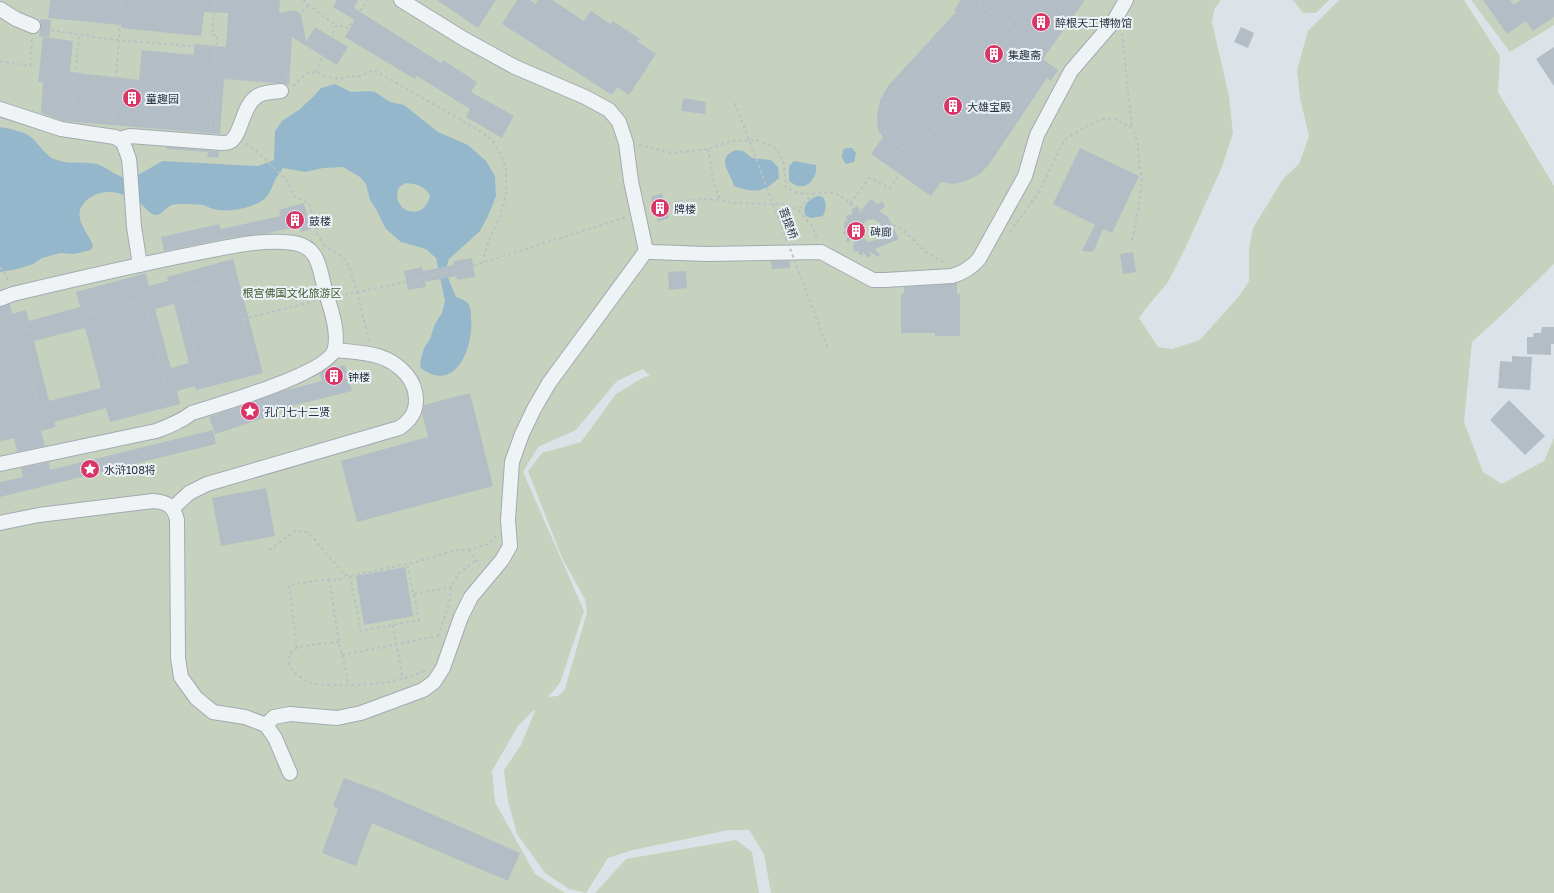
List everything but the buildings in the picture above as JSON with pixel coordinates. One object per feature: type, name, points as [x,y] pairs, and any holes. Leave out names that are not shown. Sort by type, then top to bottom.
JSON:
[{"type":"lane","points":[[266,724],[274,717],[290,714],[337,718],[362,713],[423,690],[434,682],[445,663],[461,617],[471,596],[502,560],[510,546],[508,520],[512,462],[522,434],[534,409],[549,383],[646,251],[631,181],[626,143],[619,122],[609,110],[585,97],[515,67],[464,39],[401,0]]},
{"type":"lane","points":[[646,251],[706,254],[821,252],[873,280],[952,276],[960,274],[971,268],[979,259],[1025,176],[1037,135],[1071,71],[1114,21],[1123,6]]},
{"type":"lane","points":[[0,9],[16,19],[33,26]]},
{"type":"lane","points":[[119,139],[130,136],[222,143],[231,141],[236,135],[247,108],[254,98],[283,86]]},
{"type":"lane","points":[[0,109],[61,129],[115,137],[119,139],[125,146],[130,169],[133,210],[140,265]]},
{"type":"lane","points":[[0,299],[13,294],[140,265],[250,243],[283,242],[306,247],[312,252],[318,263],[334,326],[335,350],[325,362],[296,377],[192,413],[183,420],[171,426],[0,464]]},
{"type":"lane","points":[[173,508],[189,494],[207,484],[399,428],[407,423],[415,408],[414,386],[402,369],[388,359],[376,355],[335,350]]},
{"type":"lane","points":[[0,523],[39,516],[153,501],[166,504],[173,508],[177,520],[178,658],[181,677],[196,698],[213,712],[245,717],[266,724],[275,738],[290,773]]},
{"type":"path","points":[[112,121],[121,0]]},
{"type":"path","points":[[215,0],[212,35],[217,35],[210,129],[216,129],[220,78]]},
{"type":"path","points":[[303,0],[337,25],[348,28],[368,0]]},
{"type":"path","points":[[982,0],[979,4],[1046,53],[1082,0]]},
{"type":"path","points":[[850,204],[869,178],[890,188],[1028,0]]},
{"type":"path","points":[[309,5],[296,17],[290,31],[283,86],[290,90],[298,79],[307,72],[316,72],[328,77],[340,79],[350,76],[358,77],[374,70],[456,116],[492,140],[502,157],[506,169],[506,196],[500,216],[489,240],[482,264]]},
{"type":"path","points":[[1123,6],[1132,128],[1138,144],[1139,165],[1142,180],[1138,211],[1130,244]]},
{"type":"path","points":[[952,22],[992,49],[1036,87],[983,162],[959,176],[938,172],[892,141],[882,129],[882,118],[887,102],[896,86],[952,22]]},
{"type":"path","points":[[316,72],[327,44],[337,25]]},
{"type":"path","points":[[0,61],[30,66],[33,26],[79,35],[119,40],[216,48]]},
{"type":"path","points":[[79,35],[72,116],[134,122]]},
{"type":"path","points":[[214,77],[264,80]]},
{"type":"path","name":"菩提桥","points":[[735,103],[828,349]]},
{"type":"path","points":[[1006,237],[1041,189],[1061,146],[1067,138],[1087,126],[1104,119],[1116,119],[1132,128]]},
{"type":"path","points":[[236,135],[261,155],[286,181],[295,197],[309,203],[318,236],[324,245],[346,261],[350,269],[369,342],[368,354]]},
{"type":"path","points":[[626,143],[671,153],[708,149],[732,141],[756,140],[772,146],[777,150],[784,164],[786,188],[797,193],[834,192],[843,197],[850,204],[904,230],[926,252],[960,274]]},
{"type":"path","points":[[708,149],[714,184],[720,200]]},
{"type":"path","points":[[798,210],[814,193]]},
{"type":"path","points":[[422,278],[482,264],[679,201],[720,200],[734,203],[785,204],[798,210],[813,227],[821,252]]},
{"type":"path","points":[[306,247],[315,244],[324,245]]},
{"type":"path","points":[[0,267],[6,275]]},
{"type":"path","points":[[0,337],[232,277],[253,359],[0,423]]},
{"type":"path","points":[[179,291],[200,372]]},
{"type":"path","points":[[144,300],[165,381]]},
{"type":"path","points":[[91,314],[111,395]]},
{"type":"path","points":[[20,332],[40,413]]},
{"type":"path","points":[[269,550],[295,531],[308,532],[344,575],[350,576],[407,564],[456,550],[469,550],[489,544],[508,520]]},
{"type":"path","points":[[469,550],[488,576]]},
{"type":"path","points":[[438,636],[449,604],[451,587],[458,574],[476,560]]},
{"type":"path","points":[[350,576],[361,631],[419,620],[407,564]]},
{"type":"path","points":[[297,648],[289,585],[329,579],[339,580],[344,575]]},
{"type":"path","points":[[329,579],[339,642],[349,684]]},
{"type":"path","points":[[414,594],[451,587]]},
{"type":"path","points":[[393,625],[403,679]]},
{"type":"path","points":[[342,655],[438,636],[444,637],[453,643]]},
{"type":"path","points":[[339,642],[297,648],[290,653],[288,660],[291,668],[301,677],[312,683],[338,685],[387,682],[403,679],[445,663]]},
{"type":"green space","name":"根宫佛国文化旅游区","points":[[0,0],[1221,0],[1214,10],[1212,22],[1229,96],[1233,133],[1222,167],[1185,249],[1168,282],[1139,318],[1158,347],[1172,349],[1200,340],[1239,296],[1249,281],[1249,249],[1253,228],[1283,179],[1299,164],[1309,136],[1300,98],[1297,70],[1308,31],[1339,0],[1464,0],[1500,56],[1498,92],[1554,186],[1554,264],[1472,342],[1464,422],[1483,472],[1502,484],[1544,461],[1554,438],[1554,893],[771,893],[764,854],[749,830],[729,830],[633,850],[608,858],[586,893],[569,889],[545,873],[517,834],[508,801],[504,770],[521,745],[535,711],[534,710],[518,726],[492,771],[495,802],[535,874],[565,893],[0,893]],"holes":[[[643,369],[650,376],[644,377],[616,394],[581,442],[542,453],[528,471],[562,558],[585,599],[587,612],[565,689],[558,696],[548,697],[560,683],[584,611],[523,472],[538,447],[576,430],[617,381]]]},
{"type":"green space","points":[[1293,0],[1329,0],[1316,13],[1303,13]]},
{"type":"green space","points":[[1471,0],[1554,0],[1554,25],[1510,52]]},
{"type":"green space","points":[[736,840],[752,852],[759,893],[595,893],[626,859]]},
{"type":"water","points":[[335,84],[351,92],[375,92],[390,102],[404,105],[438,132],[468,145],[486,161],[495,176],[496,196],[480,231],[449,259],[447,264],[448,278],[456,297],[464,300],[468,304],[471,313],[469,342],[460,364],[452,372],[443,376],[432,374],[420,367],[424,348],[430,339],[435,324],[442,313],[445,301],[436,258],[426,249],[401,242],[386,229],[370,200],[366,184],[360,177],[343,167],[323,168],[305,172],[283,168],[276,178],[268,195],[264,199],[252,206],[231,210],[212,209],[203,205],[177,204],[171,205],[159,214],[155,215],[128,196],[114,192],[100,193],[87,200],[80,211],[81,222],[93,245],[91,250],[74,254],[60,253],[42,258],[33,264],[18,269],[0,272],[0,127],[17,131],[29,136],[54,159],[65,162],[97,164],[124,178],[135,176],[163,161],[258,166],[274,160],[275,131],[282,121],[300,109],[321,88]],"holes":[[[406,183],[417,185],[423,188],[430,195],[427,204],[416,212],[403,208],[399,203],[397,196],[399,187]]]},
{"type":"water","points":[[852,148],[856,153],[854,162],[846,164],[842,158],[842,155],[844,149]]},
{"type":"water","points":[[736,150],[743,151],[752,158],[771,160],[778,167],[779,178],[768,187],[758,190],[747,190],[734,186],[727,171],[725,161],[726,157],[730,153]]},
{"type":"water","points":[[794,161],[816,165],[816,173],[814,177],[806,185],[798,186],[789,181],[789,166]]},
{"type":"water","points":[[818,196],[823,197],[826,204],[823,216],[811,218],[806,216],[804,209],[805,206],[812,199]]},
{"type":"place","name":"醉根天工博物馆","points":[[1041,22]]},
{"type":"place","name":"集趣斋","points":[[994,54]]},
{"type":"place","name":"童趣园","points":[[132,98]]},
{"type":"place","name":"大雄宝殿","points":[[953,106]]},
{"type":"place","name":"牌楼","points":[[660,208]]},
{"type":"place","name":"鼓楼","points":[[295,220]]},
{"type":"place","name":"碑廊","points":[[856,231]]},
{"type":"place","name":"钟楼","points":[[334,376]]},
{"type":"place","name":"孔门七十二贤","points":[[250,411]]},
{"type":"place","name":"水浒108将","points":[[90,469]]}]
